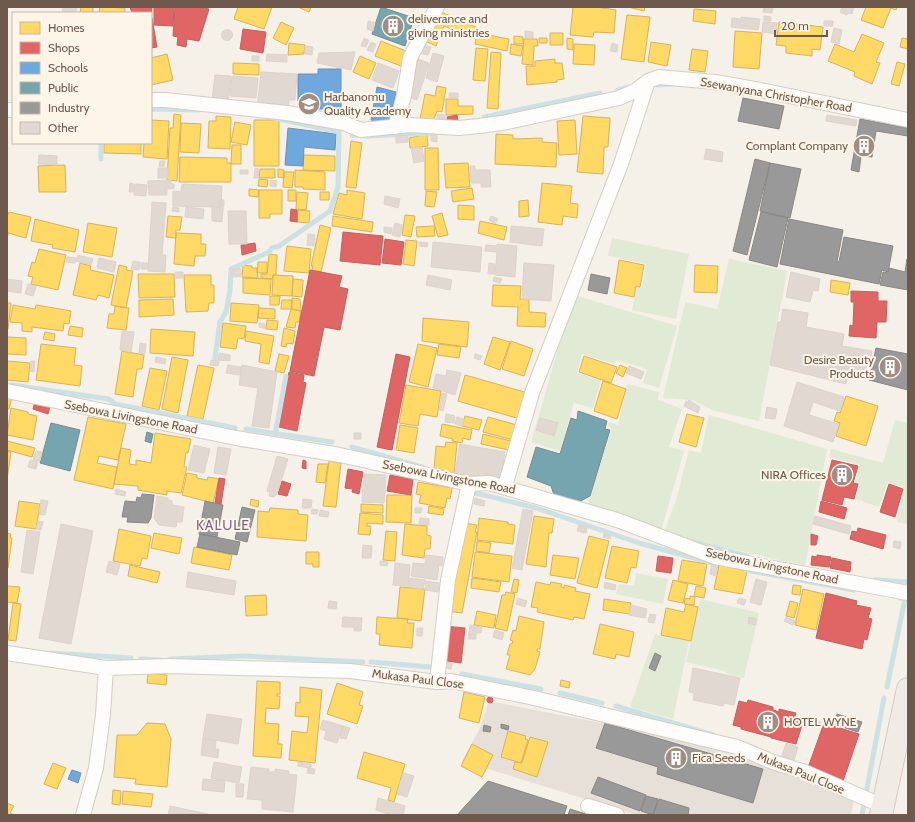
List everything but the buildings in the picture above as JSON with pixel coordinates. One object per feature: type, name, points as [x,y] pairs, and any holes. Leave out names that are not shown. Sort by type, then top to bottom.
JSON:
[{"type":"main road","points":[[882,810],[908,689]]},
{"type":"street","points":[[395,127],[404,96],[410,58],[437,7]]},
{"type":"street","name":"Ssewanyana Christopher Road","points":[[152,100],[165,100],[287,113],[344,124],[361,130],[410,125],[460,128],[502,123],[620,98],[635,91],[648,81],[658,77],[715,82],[908,120]]},
{"type":"street","points":[[505,486],[532,394],[621,164],[648,81]]},
{"type":"street","name":"Ssebowa Livingstone Road","points":[[7,392],[236,438],[340,455],[469,484],[489,483],[505,486],[617,520],[715,557],[908,593]]},
{"type":"street","points":[[437,682],[448,580],[469,484]]},
{"type":"street","name":"Mukasa Paul Close","points":[[7,653],[106,668],[168,666],[350,671],[437,682],[451,681],[534,698],[737,747],[773,762],[805,772],[882,810]]},
{"type":"street","points":[[83,815],[96,768],[103,715],[106,668]]},
{"type":"street","points":[[588,806],[617,815]]},
{"type":"shaded area","name":"Fica Seeds","points":[[489,701],[673,737],[752,761],[854,800],[851,815],[637,815],[462,761],[479,730]]},
{"type":"green space","points":[[612,238],[689,254],[676,319],[632,310],[637,287],[642,288],[646,264],[608,256]]},
{"type":"green space","points":[[729,259],[787,271],[759,421],[715,411],[692,400],[663,398],[685,302],[717,309]]},
{"type":"green space","points":[[574,295],[677,326],[659,388],[643,383],[647,369],[616,360],[615,364],[582,354],[577,373],[601,380],[593,408],[574,403],[560,451],[531,442]]},
{"type":"green space","points":[[627,384],[659,392],[658,400],[682,409],[669,447],[684,451],[661,531],[587,507],[612,429],[608,426],[609,422],[618,425]]},
{"type":"green space","points":[[709,415],[827,449],[805,566],[664,533],[677,497],[689,450],[701,453]]},
{"type":"green space","points":[[895,420],[908,423],[908,524],[897,522],[904,487],[888,482],[879,507],[856,499],[860,484],[856,482],[860,465],[829,457],[831,449],[883,463]]},
{"type":"green space","points":[[636,573],[668,579],[663,604],[616,594],[619,584],[634,586]]},
{"type":"green space","points":[[700,599],[759,613],[744,678],[725,673],[725,671],[686,662]]},
{"type":"green space","points":[[655,634],[689,641],[673,719],[630,707]]},
{"type":"waterway","points":[[656,85],[671,84]]},
{"type":"waterway","points":[[618,90],[629,87]]},
{"type":"waterway","points":[[484,117],[600,93]]},
{"type":"waterway","points":[[152,109],[199,110]]},
{"type":"waterway","points":[[215,358],[220,322],[226,312],[230,290],[231,269],[269,252],[272,248],[279,246],[330,211],[338,187],[339,132],[274,118]]},
{"type":"waterway","points":[[352,135],[368,136],[433,133]]},
{"type":"waterway","points":[[101,144],[101,159]]},
{"type":"waterway","points":[[275,435],[286,376]]},
{"type":"waterway","points":[[12,385],[109,399],[115,404],[235,428]]},
{"type":"waterway","points":[[246,429],[332,442]]},
{"type":"waterway","points":[[352,447],[422,467]]},
{"type":"waterway","points":[[468,491],[536,508],[639,543],[713,563]]},
{"type":"waterway","points":[[693,542],[747,556]]},
{"type":"waterway","points":[[746,570],[854,590]]},
{"type":"waterway","points":[[875,580],[908,582]]},
{"type":"waterway","points":[[887,687],[905,599],[900,598]]},
{"type":"waterway","points":[[50,653],[131,658]]},
{"type":"waterway","points":[[170,659],[244,656],[363,662]]},
{"type":"waterway","points":[[141,659],[160,660]]},
{"type":"waterway","points":[[371,662],[431,667]]},
{"type":"waterway","points":[[462,674],[541,689]]},
{"type":"waterway","points":[[560,693],[602,703]]},
{"type":"waterway","points":[[862,815],[884,698]]},
{"type":"waterway","points":[[616,706],[713,735]]},
{"type":"place","name":"deliverance and giving ministries","points":[[393,26]]},
{"type":"place","name":"Harbanomu Quality Academy","points":[[309,104]]},
{"type":"place","name":"Complant Company","points":[[864,146]]},
{"type":"place","name":"Desire Beauty Products","points":[[890,367]]},
{"type":"place","name":"NIRA Offices","points":[[842,475]]},
{"type":"place","name":"HOTEL WYNE","points":[[768,722]]},
{"type":"place","name":"Fica Seeds","points":[[676,758]]},
{"type":"district","name":"KALULE","points":[[223,525]]}]
